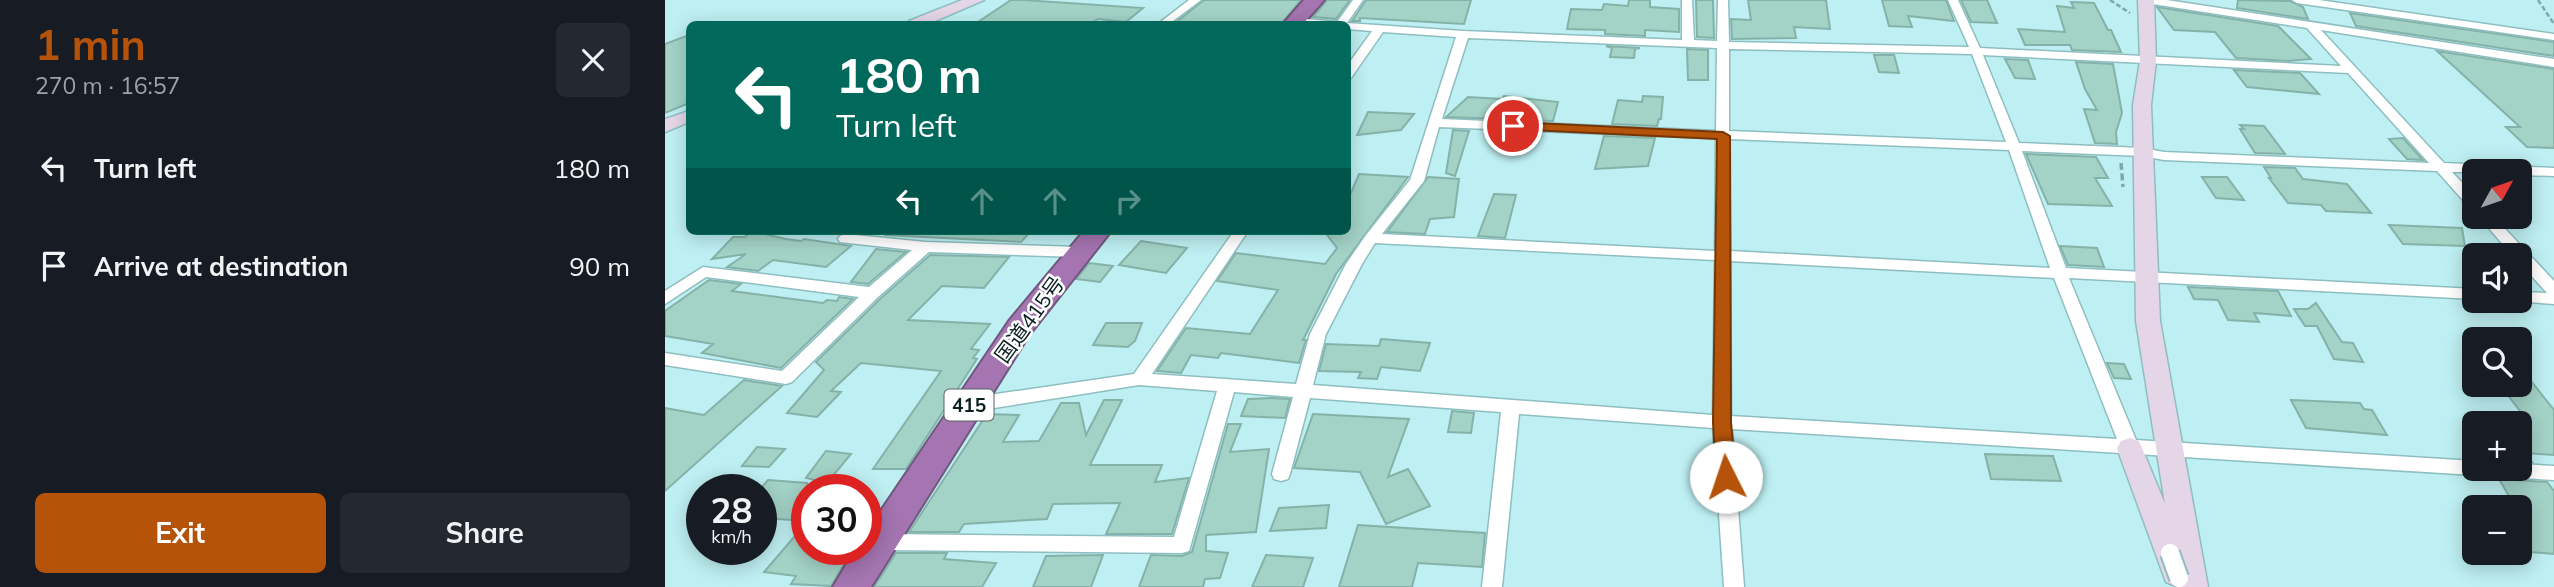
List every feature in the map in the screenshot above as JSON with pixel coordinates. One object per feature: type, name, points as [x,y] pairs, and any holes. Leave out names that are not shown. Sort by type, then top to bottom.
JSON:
[{"type":"highway","points":[[1296,21],[1314,0]]},
{"type":"highway","name":"国道415号","points":[[882,540],[1019,328],[1089,242]]},
{"type":"highway","name":"国道415号","points":[[851,587],[866,565]]},
{"type":"street","points":[[923,21],[976,0]]},
{"type":"street","points":[[1167,21],[1196,0]]},
{"type":"street","points":[[1343,21],[1358,0]]},
{"type":"street","points":[[1687,0],[1688,43]]},
{"type":"street","points":[[1723,0],[1722,422],[1734,587]]},
{"type":"street","points":[[1953,0],[1978,51],[2015,145],[2060,274],[2181,576]]},
{"type":"street","points":[[2137,0],[2554,62]]},
{"type":"street","points":[[2146,0],[2148,61],[2142,105],[2147,321],[2170,451],[2181,576]]},
{"type":"street","points":[[2297,0],[2554,37]]},
{"type":"street","points":[[1351,26],[1463,34],[1724,45],[1978,51],[2351,70]]},
{"type":"street","points":[[1351,69],[1380,27]]},
{"type":"street","points":[[2312,27],[2462,191]]},
{"type":"street","points":[[1281,474],[1318,334],[1353,264],[1417,181],[1463,34]]},
{"type":"street","points":[[665,125],[686,118]]},
{"type":"street","points":[[1434,122],[1723,136],[2015,145],[2143,152],[2164,156],[2554,172]]},
{"type":"street","points":[[2497,229],[2554,291]]},
{"type":"street","points":[[1139,379],[1238,235]]},
{"type":"street","points":[[1371,238],[1723,254],[2462,294]]},
{"type":"street","points":[[845,239],[925,247],[1089,242]]},
{"type":"street","points":[[665,359],[786,378],[872,293],[925,247]]},
{"type":"street","points":[[665,299],[703,272],[872,293]]},
{"type":"street","points":[[2532,298],[2554,299]]},
{"type":"street","points":[[969,405],[1139,379],[1722,422],[2462,467]]},
{"type":"street","points":[[882,542],[1182,545],[1227,385]]},
{"type":"street","points":[[1492,587],[1511,406]]},
{"type":"street","points":[[2532,472],[2554,473]]},
{"type":"path","points":[[2538,0],[2554,24]]},
{"type":"building","points":[[1011,0],[1143,8],[1127,21],[980,21]]},
{"type":"building","points":[[1204,0],[1301,0],[1284,21],[1178,21]]},
{"type":"building","points":[[1327,0],[1350,0],[1336,19],[1313,17]]},
{"type":"building","points":[[1366,0],[1471,0],[1464,24],[1360,18],[1360,21],[1352,21]]},
{"type":"building","points":[[1629,0],[1650,0],[1650,7],[1679,9],[1679,32],[1645,30],[1645,36],[1605,34],[1605,30],[1567,29],[1571,9],[1602,10],[1604,4],[1628,6]]},
{"type":"building","points":[[1696,0],[1713,0],[1714,38],[1697,37]]},
{"type":"building","points":[[1748,0],[1826,0],[1830,29],[1794,27],[1796,38],[1732,39],[1731,19],[1751,20]]},
{"type":"building","points":[[1882,0],[1946,0],[1954,21],[1908,16],[1912,27],[1889,26]]},
{"type":"building","points":[[1961,0],[1987,0],[1997,23],[1971,22]]},
{"type":"building","points":[[2238,0],[2290,1],[2303,7],[2308,19],[2237,8]]},
{"type":"building","points":[[2071,2],[2094,3],[2121,52],[2072,50],[2070,45],[2025,45],[2018,29],[2065,32],[2057,6],[2074,8]]},
{"type":"building","points":[[2157,7],[2278,26],[2311,59],[2288,61],[2236,58],[2215,32],[2174,30]]},
{"type":"building","points":[[2350,13],[2554,42],[2554,56],[2356,26]]},
{"type":"building","points":[[686,36],[686,104],[665,113],[665,44]]},
{"type":"building","points":[[1606,46],[1640,48],[1635,49],[1634,58],[1610,57],[1612,48]]},
{"type":"building","points":[[1687,49],[1708,50],[1708,80],[1688,80]]},
{"type":"building","points":[[2437,51],[2554,69],[2554,148],[2527,147],[2506,127],[2520,127]]},
{"type":"building","points":[[1874,55],[1894,55],[1899,73],[1879,72]]},
{"type":"building","points":[[2005,59],[2028,60],[2035,79],[2015,78]]},
{"type":"building","points":[[2076,62],[2113,64],[2122,113],[2116,132],[2117,144],[2095,143],[2084,109],[2097,110],[2085,89]]},
{"type":"building","points":[[2234,70],[2300,73],[2319,94],[2247,87]]},
{"type":"building","points":[[1504,96],[1558,102],[1553,121],[1446,117],[1468,97],[1502,99]]},
{"type":"building","points":[[1643,96],[1663,97],[1661,119],[1657,126],[1612,124],[1618,100],[1642,102]]},
{"type":"building","points":[[1368,112],[1414,114],[1401,130],[1357,135]]},
{"type":"building","points":[[2240,125],[2264,126],[2285,154],[2255,153]]},
{"type":"building","points":[[1453,130],[1469,131],[1455,176],[1446,173]]},
{"type":"building","points":[[1604,136],[1655,138],[1648,166],[1595,169]]},
{"type":"building","points":[[2403,138],[2423,160],[2407,159],[2389,139]]},
{"type":"building","points":[[2026,154],[2096,157],[2108,178],[2095,178],[2112,206],[2048,204]]},
{"type":"building","points":[[2264,167],[2295,168],[2303,179],[2347,184],[2371,213],[2326,211],[2321,205],[2288,203]]},
{"type":"building","points":[[1359,174],[1408,177],[1336,274],[1303,340],[1306,340],[1299,363],[1221,353],[1218,358],[1191,355],[1181,373],[1157,371],[1186,328],[1250,334],[1278,290],[1217,281],[1236,253],[1325,264],[1337,248],[1327,235],[1351,235],[1351,193]]},
{"type":"building","points":[[1428,177],[1459,179],[1454,217],[1430,219],[1425,234],[1387,232]]},
{"type":"building","points":[[2202,177],[2227,177],[2244,200],[2216,198]]},
{"type":"building","points":[[1494,194],[1516,195],[1505,238],[1478,236]]},
{"type":"building","points":[[2389,225],[2462,228],[2464,243],[2462,246],[2403,244]]},
{"type":"building","points":[[768,235],[851,246],[826,267],[773,260],[758,271],[727,267],[746,254],[712,259],[733,237]]},
{"type":"building","points":[[886,235],[1027,235],[1021,242]]},
{"type":"building","points":[[1141,241],[1187,248],[1166,273],[1119,265]]},
{"type":"building","points":[[2060,246],[2097,248],[2104,267],[2068,265]]},
{"type":"building","points":[[876,249],[906,252],[868,284],[851,282]]},
{"type":"building","points":[[930,255],[1009,257],[984,288],[942,286],[908,320],[990,324],[971,349],[979,350],[973,358],[977,359],[906,469],[873,469],[941,371],[861,363],[831,391],[841,392],[817,417],[787,413],[824,370],[816,362],[880,299]]},
{"type":"building","points":[[1089,263],[1113,266],[1100,282],[1076,279]]},
{"type":"building","points":[[709,280],[741,284],[732,291],[823,303],[827,300],[837,301],[839,297],[853,299],[781,368],[702,353],[713,344],[665,336],[665,311]]},
{"type":"building","points":[[2188,287],[2278,291],[2291,316],[2254,313],[2259,322],[2228,320],[2218,300],[2194,299]]},
{"type":"building","points":[[2316,303],[2342,342],[2353,343],[2363,362],[2334,359],[2317,326],[2305,326],[2294,309],[2308,309]]},
{"type":"building","points":[[1106,323],[1142,323],[1135,341],[1128,347],[1093,345]]},
{"type":"building","points":[[1381,339],[1430,343],[1420,371],[1381,367],[1377,379],[1358,378],[1361,372],[1319,371],[1326,344],[1379,346]]},
{"type":"building","points":[[2107,363],[2124,364],[2131,379],[2114,378]]},
{"type":"building","points":[[744,380],[782,386],[665,491],[665,408],[704,415]]},
{"type":"building","points":[[2532,382],[2554,410],[2554,455],[2532,453],[2532,411],[2520,411],[2509,397],[2532,397]]},
{"type":"building","points":[[1248,399],[1290,399],[1285,418],[1241,416]]},
{"type":"building","points":[[1104,400],[1122,400],[1090,465],[1162,465],[1155,482],[1189,478],[1172,534],[1106,534],[1120,503],[1053,504],[1047,519],[964,524],[959,532],[909,532],[987,414],[1019,415],[1003,442],[1039,441],[1061,403],[1079,403],[1086,435]]},
{"type":"building","points":[[2291,400],[2360,403],[2364,409],[2372,410],[2387,435],[2306,428]]},
{"type":"building","points":[[1452,411],[1474,413],[1471,433],[1448,432]]},
{"type":"building","points":[[1313,414],[1409,419],[1388,477],[1408,469],[1430,506],[1386,524],[1360,472],[1294,468]]},
{"type":"building","points":[[1228,424],[1241,424],[1230,452],[1269,449],[1256,532],[1206,535],[1206,551],[1228,553],[1220,578],[1205,579],[1203,587],[1139,587],[1151,555],[1182,556],[1192,552]]},
{"type":"building","points":[[757,447],[785,449],[769,467],[742,466]]},
{"type":"building","points":[[826,451],[851,454],[834,474],[809,474]]},
{"type":"building","points":[[1985,454],[2053,456],[2061,481],[1991,479]]},
{"type":"building","points":[[777,481],[791,482],[791,520],[777,519]]},
{"type":"building","points":[[2500,481],[2547,482],[2554,491],[2554,554],[2532,552],[2532,495],[2508,495]]},
{"type":"building","points":[[1329,505],[1326,528],[1270,531],[1279,508]]},
{"type":"building","points":[[1358,525],[1485,533],[1482,567],[1418,563],[1412,587],[1339,587]]},
{"type":"building","points":[[791,541],[791,565],[843,565],[831,586],[791,584],[796,576],[764,572],[770,565],[777,565],[777,557]]},
{"type":"building","points":[[896,553],[947,553],[944,559],[996,563],[982,587],[874,587]]},
{"type":"building","points":[[1103,555],[1091,587],[1033,587],[1046,556]]},
{"type":"building","points":[[1266,555],[1313,558],[1303,587],[1252,587]]},
{"type":"route","points":[[1513,126],[1723,136],[1722,422],[1726,477]]}]
